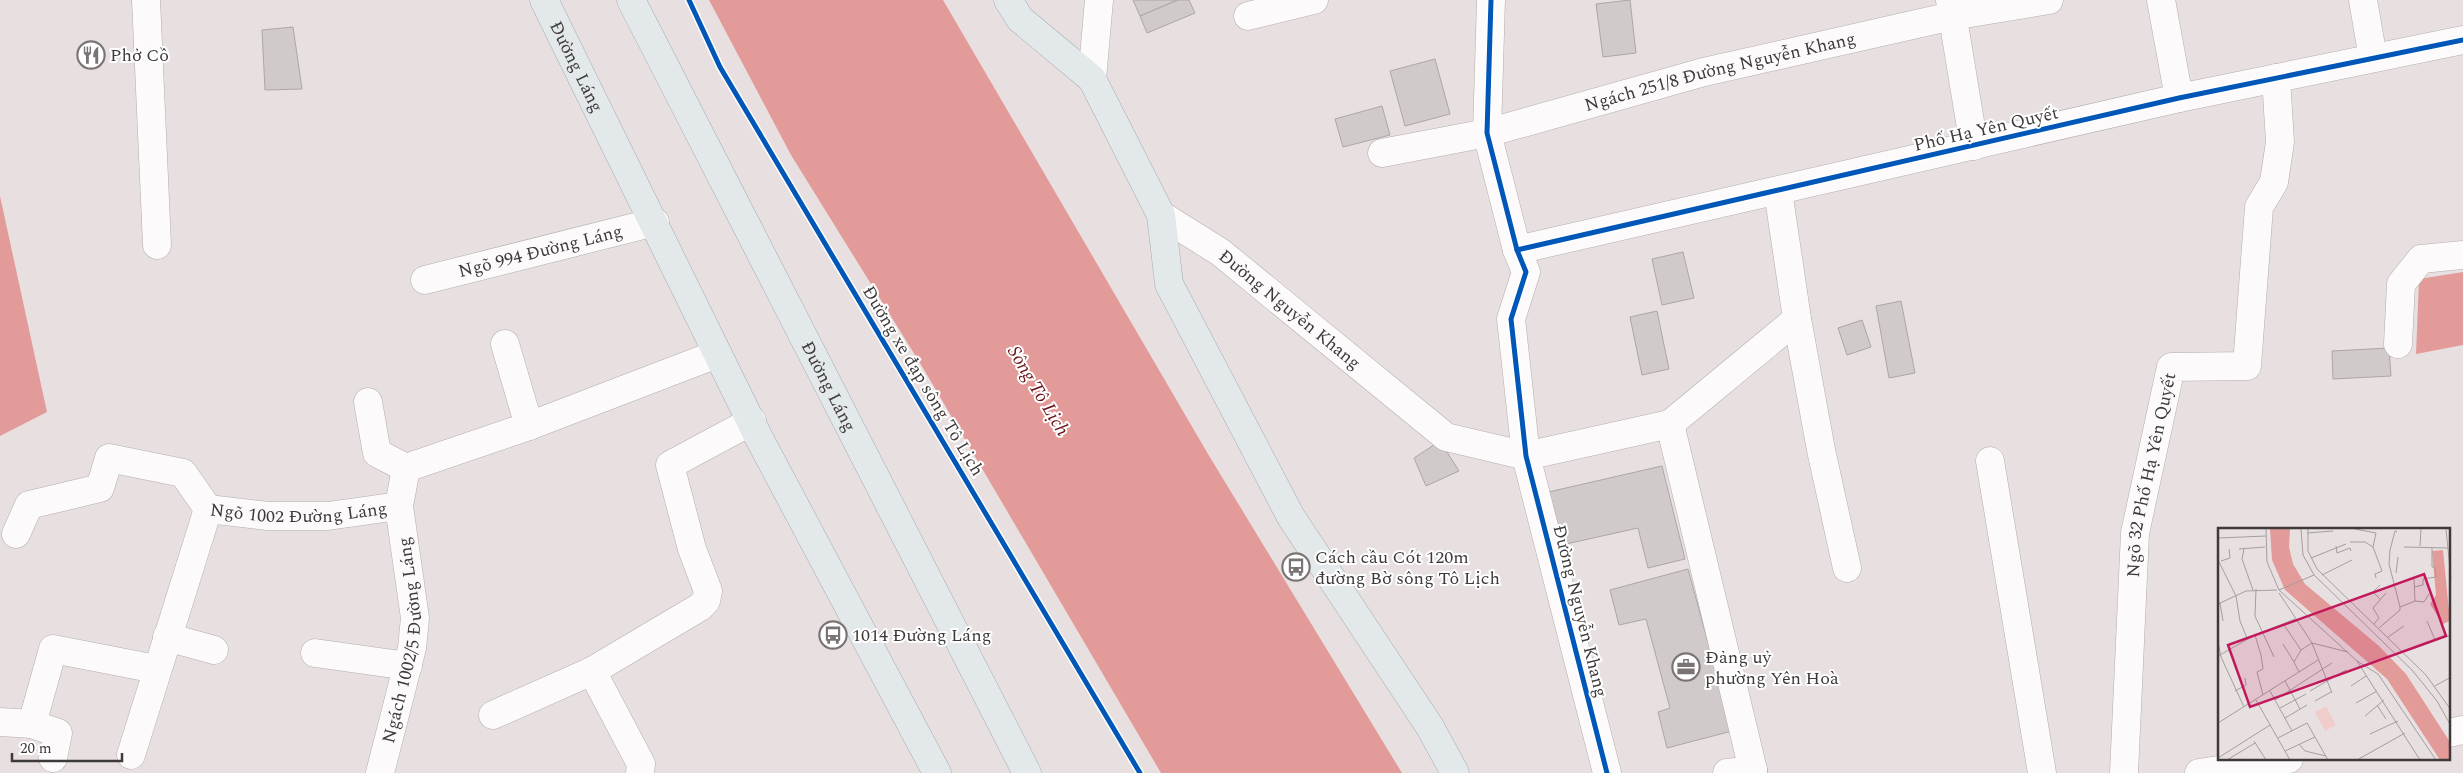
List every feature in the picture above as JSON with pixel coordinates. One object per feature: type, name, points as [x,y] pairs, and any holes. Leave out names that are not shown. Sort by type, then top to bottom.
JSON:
[{"type":"main road","name":"Đường Láng","points":[[544,0],[655,222],[717,354],[937,773]]},
{"type":"main road","name":"Đường Láng","points":[[631,0],[1027,773]]},
{"type":"main road","points":[[1008,0],[1020,19],[1092,79],[1161,215],[1169,284],[1287,508],[1430,727],[1455,773]]},
{"type":"street","points":[[146,0],[157,245]]},
{"type":"street","points":[[1092,79],[1100,0]]},
{"type":"street","points":[[1248,16],[1314,0]]},
{"type":"street","points":[[1491,0],[1488,133],[1517,250],[1526,272],[1512,319],[1526,456],[1670,424],[1797,319]]},
{"type":"street","name":"Ngách 251/8 Đường Nguyễn Khang","points":[[1382,153],[1488,133],[1704,72],[1951,8],[2049,0]]},
{"type":"street","points":[[2162,0],[2178,98]]},
{"type":"street","points":[[2363,0],[2373,58]]},
{"type":"street","points":[[1951,8],[1974,146]]},
{"type":"street","name":"Phố Hạ Yên Quyết","points":[[1517,250],[2178,98],[2463,40]]},
{"type":"street","name":"Ngõ 32 Phố Hạ Yên Quyết","points":[[2124,773],[2135,533],[2171,367],[2247,366],[2260,207],[2274,182],[2280,142],[2276,78]]},
{"type":"street","points":[[1778,191],[1797,319],[1821,450],[1847,568]]},
{"type":"street","name":"Đường Nguyễn Khang","points":[[1161,215],[1220,252],[1446,437],[1526,456],[1607,773]]},
{"type":"street","name":"Ngõ 994 Đường Láng","points":[[425,280],[655,222]]},
{"type":"street","points":[[2398,344],[2401,284],[2421,259],[2463,255]]},
{"type":"street","points":[[505,344],[529,426]]},
{"type":"street","points":[[368,402],[377,453],[406,468],[529,426],[717,354]]},
{"type":"street","points":[[493,715],[592,671],[700,607],[706,601],[708,591],[692,549],[670,465],[752,422]]},
{"type":"street","points":[[1670,424],[1744,772]]},
{"type":"street","points":[[16,534],[29,505],[100,488],[109,458],[183,473],[208,509]]},
{"type":"street","points":[[1990,461],[2042,773]]},
{"type":"street","name":"Ngõ 1002 Đường Láng","points":[[131,755],[156,669],[208,509],[268,516],[328,516],[399,506],[406,468]]},
{"type":"street","name":"Ngách 1002/5 Đường Láng","points":[[380,773],[405,673],[415,618],[399,506]]},
{"type":"street","points":[[167,637],[214,650]]},
{"type":"street","points":[[32,724],[53,649],[156,669]]},
{"type":"street","points":[[315,653],[405,673]]},
{"type":"street","points":[[345,670],[405,673]]},
{"type":"street","points":[[592,671],[641,764],[640,773]]},
{"type":"street","points":[[0,722],[32,724],[58,733],[53,758]]},
{"type":"street","points":[[2450,733],[2463,730]]},
{"type":"street","points":[[2212,772],[2282,760]]},
{"type":"water","name":"Sông Tô Lịch","points":[[709,0],[943,0],[1208,454],[1402,773],[1161,773],[923,368],[791,155]]},
{"type":"water","points":[[0,196],[47,412],[0,436]]},
{"type":"water","points":[[2463,272],[2463,345],[2416,354],[2419,279]]},
{"type":"building","points":[[1133,0],[1178,0],[1140,16]]},
{"type":"building","points":[[1178,0],[1189,0],[1195,13],[1147,33],[1140,16]]},
{"type":"building","points":[[1630,0],[1636,53],[1603,57],[1596,4]]},
{"type":"building","points":[[293,27],[302,89],[265,90],[262,30]]},
{"type":"building","points":[[1435,59],[1450,114],[1405,126],[1390,71]]},
{"type":"building","points":[[1382,106],[1390,135],[1343,147],[1335,119]]},
{"type":"building","points":[[1683,252],[1694,298],[1662,305],[1652,259]]},
{"type":"building","points":[[1901,301],[1915,373],[1889,378],[1876,306]]},
{"type":"building","points":[[1657,311],[1669,369],[1642,375],[1630,317]]},
{"type":"building","points":[[1862,320],[1871,347],[1847,355],[1838,328]]},
{"type":"building","points":[[2389,348],[2391,376],[2333,379],[2332,351]]},
{"type":"building","points":[[1440,441],[1459,471],[1426,486],[1414,458]]},
{"type":"building","points":[[1662,466],[1685,559],[1648,568],[1638,528],[1557,546],[1544,493]]},
{"type":"building","name":"Đảng uỷ phường Yên Hoà","points":[[1688,569],[1732,731],[1667,748],[1658,712],[1670,708],[1646,619],[1619,625],[1610,590]]},
{"type":"cycle path","name":"Đường xe đạp sông Tô Lịch","points":[[689,0],[720,67],[1140,773]]},
{"type":"cycle path","points":[[1491,0],[1487,133],[1517,250],[1526,272],[1511,319],[1526,456],[1607,773]]},
{"type":"cycle path","points":[[1517,250],[2179,98],[2463,40]]},
{"type":"place","name":"Phở Cồ","points":[[91,55]]},
{"type":"place","name":"Cách cầu Cót 120m đường Bờ sông Tô Lịch","points":[[1296,567]]},
{"type":"place","name":"1014 Đường Láng","points":[[833,635]]},
{"type":"place","name":"Đảng uỷ phường Yên Hoà","points":[[1686,667]]}]
